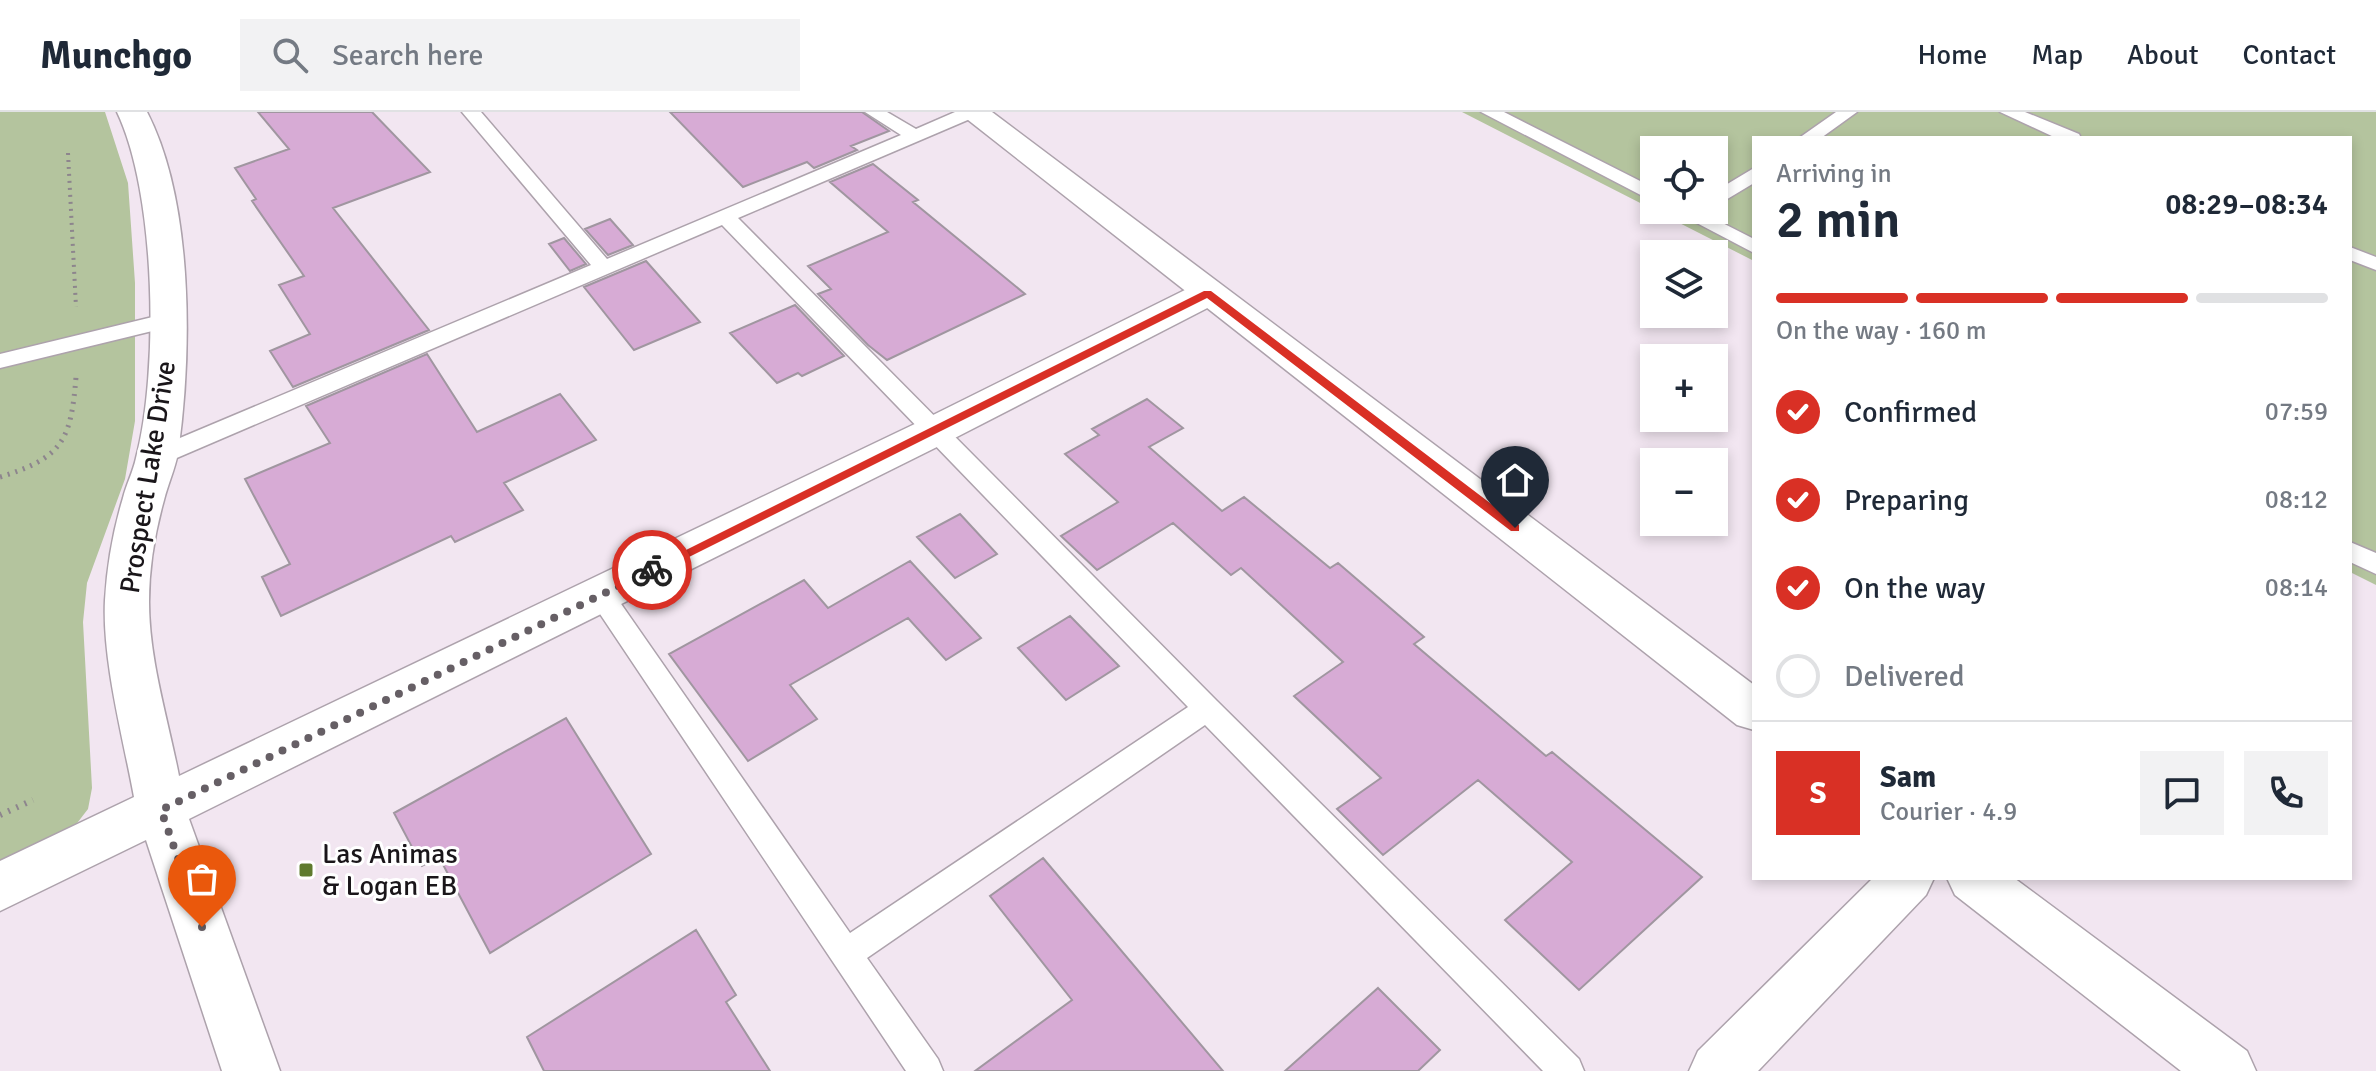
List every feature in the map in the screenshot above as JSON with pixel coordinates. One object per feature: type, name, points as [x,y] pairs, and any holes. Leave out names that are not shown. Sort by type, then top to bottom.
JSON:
[{"type":"street","name":"Prospect Lake Drive","points":[[132,112],[143,134],[163,222],[169,320],[166,406],[157,457],[143,499],[132,551],[127,602],[131,651],[161,810],[251,1071]]},
{"type":"street","points":[[972,112],[1752,709]]},
{"type":"street","points":[[0,887],[935,431],[1208,293]]},
{"type":"street","points":[[1718,1071],[1906,880]]},
{"type":"street","points":[[1976,880],[2227,1071]]},
{"type":"lane","points":[[471,112],[603,267]]},
{"type":"lane","points":[[874,112],[914,135]]},
{"type":"lane","points":[[157,457],[972,112]]},
{"type":"lane","points":[[1490,112],[1640,189]]},
{"type":"lane","points":[[1811,136],[1848,112]]},
{"type":"lane","points":[[2009,112],[2067,136]]},
{"type":"lane","points":[[1728,192],[1752,175]]},
{"type":"lane","points":[[724,216],[1567,1071]]},
{"type":"lane","points":[[1713,224],[1752,246]]},
{"type":"lane","points":[[2352,254],[2376,264]]},
{"type":"lane","points":[[0,361],[169,320]]},
{"type":"lane","points":[[2352,552],[2376,564]]},
{"type":"lane","points":[[601,595],[926,1071]]},
{"type":"lane","points":[[846,954],[1207,709]]},
{"type":"path","points":[[0,815],[33,800]]},
{"type":"green space","points":[[0,112],[105,112],[128,183],[135,283],[135,421],[125,479],[87,583],[83,622],[92,788],[88,809],[71,831],[0,872]]},
{"type":"green space","points":[[1462,112],[2376,112],[2376,585],[2352,573],[2352,136],[1752,136],[1752,260],[1728,248],[1728,240],[1713,240],[1681,224],[1728,224],[1728,136],[1640,136],[1640,203]]},
{"type":"building","points":[[258,112],[372,112],[430,172],[333,208],[429,330],[293,387],[270,351],[310,334],[279,285],[304,276],[252,201],[256,199],[235,168],[289,149]]},
{"type":"building","points":[[670,112],[862,112],[889,131],[851,146],[857,150],[814,168],[807,162],[743,187]]},
{"type":"building","points":[[873,164],[918,200],[913,202],[1025,294],[887,360],[868,345],[818,294],[831,289],[808,266],[888,232],[830,182]]},
{"type":"building","points":[[610,219],[633,245],[608,255],[585,229]]},
{"type":"building","points":[[564,238],[586,264],[570,271],[549,244]]},
{"type":"building","points":[[646,261],[700,322],[634,350],[584,287]]},
{"type":"building","points":[[795,305],[844,356],[802,376],[798,373],[777,383],[730,333]]},
{"type":"building","points":[[427,354],[477,432],[560,394],[596,440],[504,483],[523,510],[455,542],[451,536],[281,616],[262,577],[290,564],[245,479],[330,443],[306,406]]},
{"type":"building","points":[[1147,399],[1183,428],[1149,447],[1222,511],[1244,497],[1330,568],[1338,563],[1424,637],[1414,644],[1546,756],[1552,752],[1702,877],[1579,990],[1505,920],[1572,862],[1478,780],[1383,855],[1337,809],[1381,778],[1294,696],[1343,662],[1241,568],[1231,575],[1173,523],[1097,570],[1061,536],[1118,502],[1065,454],[1099,435],[1092,429]]},
{"type":"building","points":[[960,514],[997,554],[955,578],[917,537]]},
{"type":"building","points":[[910,561],[981,638],[946,660],[908,618],[790,685],[817,719],[748,761],[669,654],[804,580],[828,608]]},
{"type":"building","points":[[1070,616],[1119,666],[1066,700],[1018,648]]},
{"type":"building","points":[[566,718],[651,854],[490,953],[439,857],[422,866],[394,813]]},
{"type":"building","points":[[1043,858],[1223,1071],[975,1071],[1072,1000],[990,896]]},
{"type":"building","points":[[696,930],[736,995],[726,1002],[770,1071],[544,1071],[527,1037]]},
{"type":"building","points":[[1378,988],[1440,1050],[1418,1071],[1285,1071]]},
{"type":"way so far","points":[[202,927],[161,810],[652,570]]},
{"type":"place","name":"Las Animas & Logan EB","points":[[306,870]]},
{"type":"route","points":[[652,570],[1208,293],[1515,528]]}]
